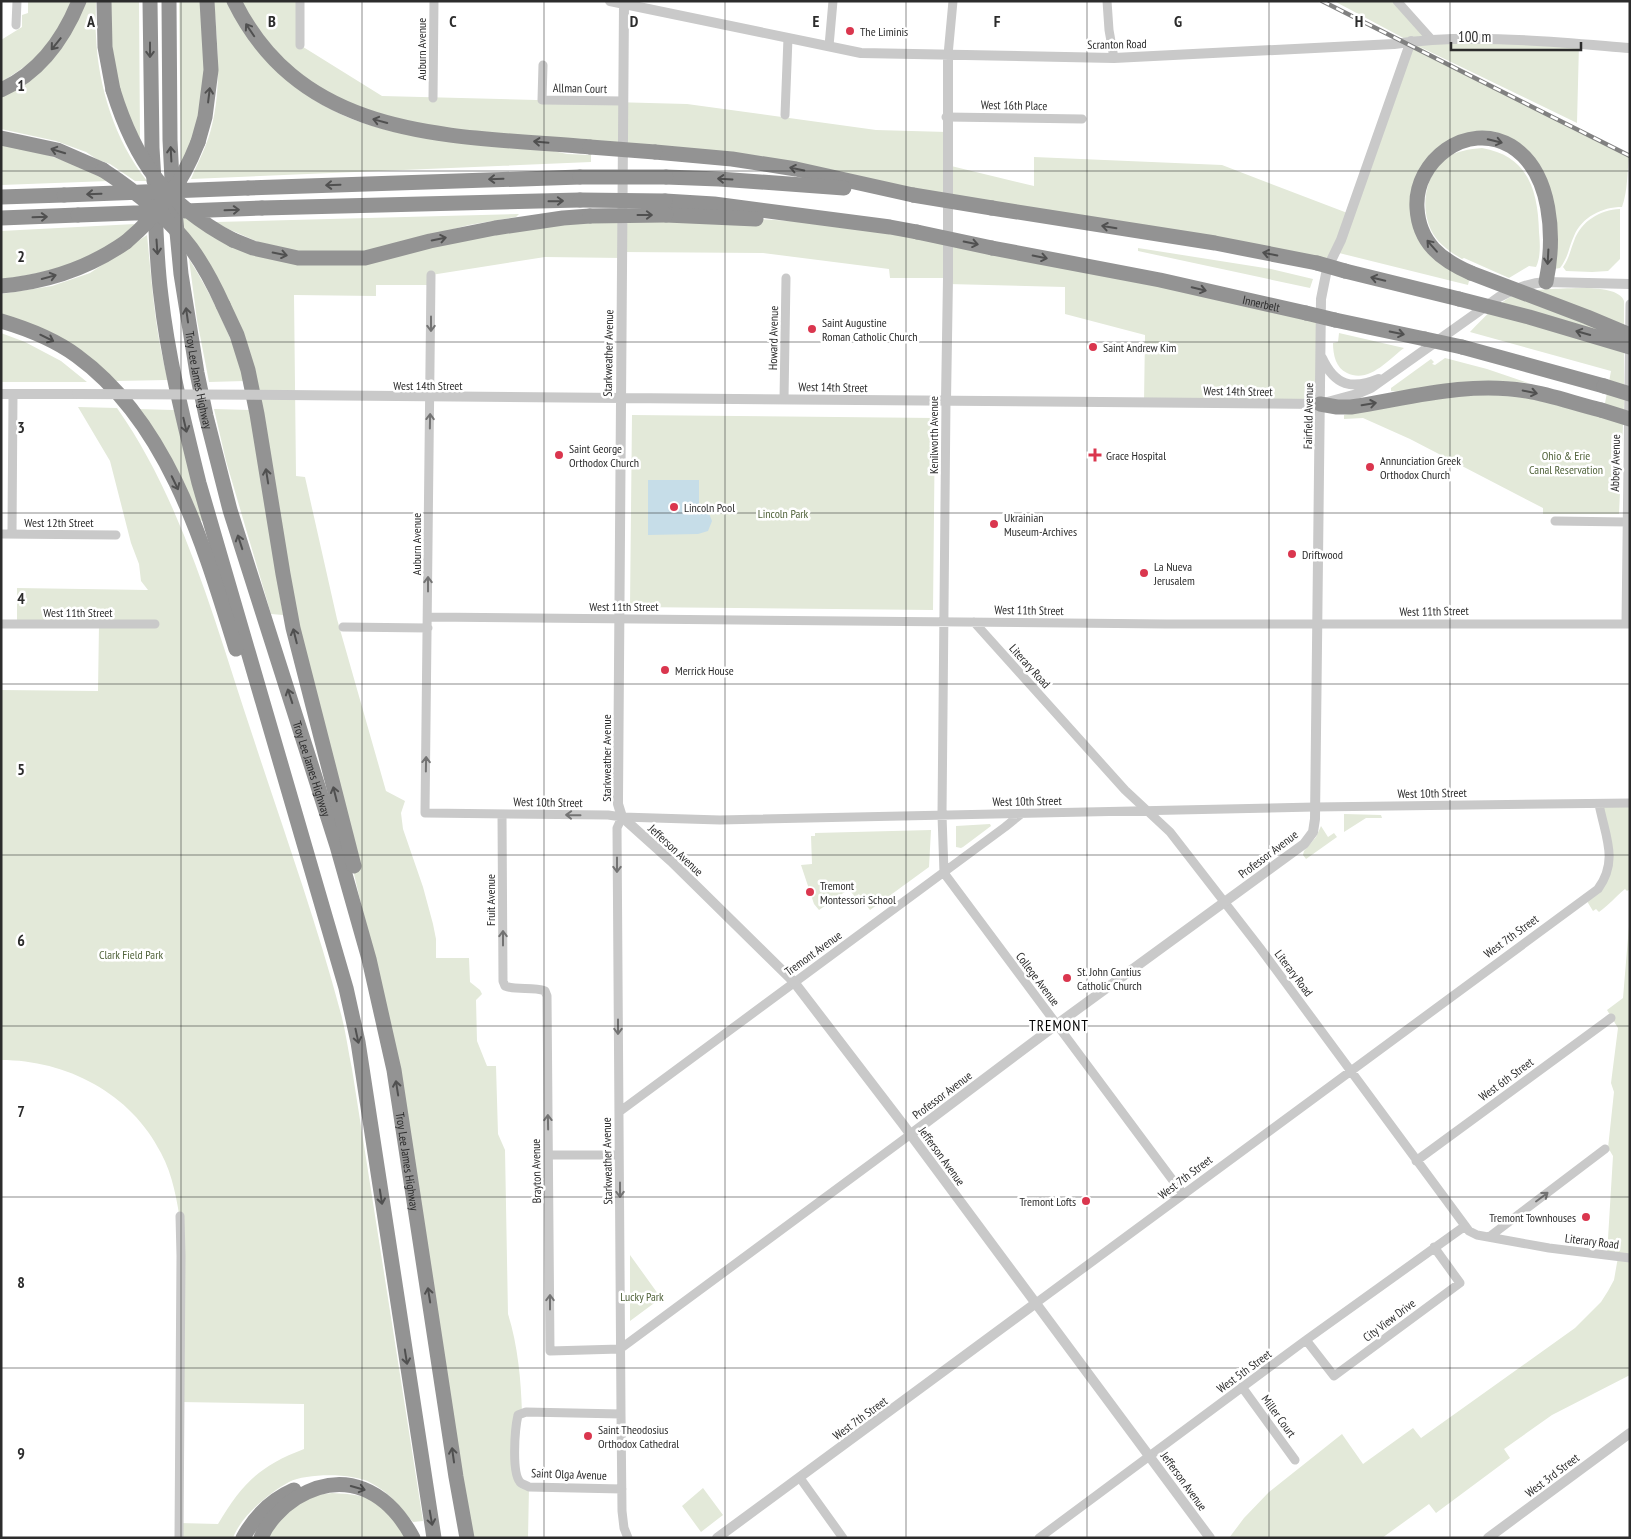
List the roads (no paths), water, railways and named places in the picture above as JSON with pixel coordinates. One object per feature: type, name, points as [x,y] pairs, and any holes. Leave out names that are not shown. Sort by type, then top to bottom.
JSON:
[{"type":"highway","points":[[1,90],[36,67],[64,34],[79,1]]},
{"type":"highway","points":[[104,1],[105,47],[113,90],[129,136],[138,153],[150,172],[184,208],[205,224],[233,240],[253,248],[298,258],[365,258],[430,240],[507,226],[666,208]]},
{"type":"highway","name":"Troy Lee James Highway","points":[[150,1],[152,148],[156,244],[161,297],[181,411],[198,483],[346,988],[362,1066],[434,1538]]},
{"type":"highway","name":"Troy Lee James Highway","points":[[169,1],[172,180],[189,328],[206,416],[230,510],[370,959],[394,1070],[456,1477],[468,1538]]},
{"type":"highway","points":[[1,286],[68,272],[102,256],[126,242],[168,200],[190,160],[198,142],[205,117],[211,70],[207,1]]},
{"type":"highway","points":[[234,1],[251,31],[280,66],[319,95],[350,111],[382,122],[423,131],[732,159],[796,169],[912,195]]},
{"type":"highway","points":[[1,138],[57,150],[103,170],[137,194],[174,228],[196,256],[224,305],[237,335],[248,370],[257,414],[282,574],[293,628],[378,961],[381,1012]]},
{"type":"highway","points":[[1546,282],[1550,233],[1548,206],[1537,174],[1528,162],[1515,150],[1500,141],[1488,139],[1461,142],[1448,148],[1435,158],[1421,178],[1417,192],[1417,214],[1419,226],[1424,237],[1440,255],[1472,273],[1630,335]]},
{"type":"highway","points":[[1,197],[580,177],[666,177],[806,184],[912,195],[1215,243],[1317,264],[1459,299],[1529,317],[1630,347]]},
{"type":"highway","points":[[1,218],[262,208],[580,200],[666,208]]},
{"type":"highway","name":"Innerbelt","points":[[666,208],[726,217],[890,227],[916,232],[1160,280],[1306,314],[1462,347],[1630,394]]},
{"type":"highway","points":[[1,321],[33,331],[55,342],[76,355],[93,369],[131,410],[164,462],[203,544],[277,776],[297,846],[346,988]]},
{"type":"highway","points":[[1320,404],[1351,407],[1439,391],[1476,388],[1526,391],[1630,418]]},
{"type":"highway","points":[[243,1538],[253,1521],[274,1501],[295,1490],[323,1485],[352,1486],[381,1498],[394,1508],[413,1538]]},
{"type":"highway","points":[[262,1538],[271,1522],[290,1502],[323,1485]]},
{"type":"street","points":[[16,24],[17,1]]},
{"type":"street","points":[[300,1],[300,45]]},
{"type":"street","name":"Auburn Avenue","points":[[433,98],[434,1]]},
{"type":"street","name":"Scranton Road","points":[[610,1],[861,53],[1114,58],[1394,44],[1431,39],[1523,41],[1630,48]]},
{"type":"street","points":[[829,46],[833,1]]},
{"type":"street","points":[[948,55],[953,1]]},
{"type":"street","points":[[1107,1],[1109,30],[1114,58]]},
{"type":"street","points":[[1397,1],[1431,39]]},
{"type":"street","name":"Starkweather Avenue","points":[[624,5],[618,798],[622,817],[617,828],[622,1489],[624,1528],[628,1538]]},
{"type":"street","points":[[785,115],[788,38]]},
{"type":"street","name":"Fairfield Avenue","points":[[1315,808],[1321,299],[1326,269],[1341,240],[1411,42]]},
{"type":"street","name":"Kenilworth Avenue","points":[[942,815],[948,278],[946,117],[948,55]]},
{"type":"street","name":"Allman Court","points":[[543,65],[542,100],[623,101]]},
{"type":"street","name":"West 16th Place","points":[[946,117],[1082,119]]},
{"type":"street","name":"Auburn Avenue","points":[[425,813],[431,275]]},
{"type":"street","name":"Howard Avenue","points":[[784,399],[786,278]]},
{"type":"street","name":"West 14th Street","points":[[1,394],[1320,404],[1357,394],[1371,388],[1409,363],[1499,297],[1527,284],[1546,282],[1630,284]]},
{"type":"street","name":"Abbey Avenue","points":[[1628,624],[1627,522],[1630,304]]},
{"type":"street","points":[[1321,356],[1331,374],[1339,381],[1350,385],[1374,381],[1409,363]]},
{"type":"street","points":[[12,534],[13,394]]},
{"type":"street","points":[[1555,521],[1627,522]]},
{"type":"street","name":"West 12th Street","points":[[1,534],[116,535]]},
{"type":"street","name":"West 11th Street","points":[[428,617],[1318,625],[1628,624]]},
{"type":"street","name":"Literary Road","points":[[974,622],[1125,790],[1146,812],[1170,832],[1225,902],[1465,1226],[1474,1234],[1489,1237],[1549,1248],[1630,1258]]},
{"type":"street","name":"West 11th Street","points":[[1,624],[155,624]]},
{"type":"street","points":[[343,627],[428,628]]},
{"type":"street","name":"West 10th Street","points":[[425,813],[608,815],[729,820],[1630,803]]},
{"type":"street","name":"West 7th Street","points":[[716,1538],[800,1478],[1598,888],[1606,878],[1610,857],[1599,804]]},
{"type":"street","name":"Professor Avenue","points":[[620,1349],[1056,1025],[1304,844],[1312,832],[1315,808]]},
{"type":"street","name":"Fruit Avenue","points":[[502,814],[503,981],[505,986],[510,988],[545,991]]},
{"type":"street","name":"Tremont Avenue","points":[[619,1112],[1022,814]]},
{"type":"street","points":[[942,815],[944,873]]},
{"type":"street","name":"Jefferson Avenue","points":[[622,817],[671,861],[794,982],[911,1134],[1210,1538]]},
{"type":"street","name":"College Avenue","points":[[944,873],[1183,1194]]},
{"type":"street","name":"Brayton Avenue","points":[[545,991],[547,996],[550,1351],[620,1349]]},
{"type":"street","name":"West 6th Street","points":[[1416,1161],[1611,1018]]},
{"type":"street","points":[[1489,1237],[1605,1149]]},
{"type":"street","points":[[549,1155],[620,1155]]},
{"type":"street","points":[[179,1538],[180,1216]]},
{"type":"street","name":"West 5th Street","points":[[1039,1538],[1306,1340],[1465,1226]]},
{"type":"street","name":"City View Drive","points":[[1306,1340],[1334,1376],[1460,1283],[1434,1247]]},
{"type":"street","name":"Miller Court","points":[[1242,1387],[1295,1460]]},
{"type":"street","name":"Saint Olga Avenue","points":[[621,1414],[526,1412],[518,1415],[515,1450],[516,1475],[521,1483],[529,1487],[622,1489]]},
{"type":"street","name":"West 3rd Street","points":[[1488,1538],[1630,1433]]},
{"type":"street","points":[[800,1478],[843,1538]]},
{"type":"water","name":"Lincoln Pool","points":[[648,480],[699,480],[699,506],[708,511],[712,521],[708,531],[698,534],[648,535]]},
{"type":"railway","points":[[1322,1],[1630,156]]},
{"type":"place","name":"The Liminis","points":[[850,31]]},
{"type":"place","name":"Saint Augustine Roman Catholic Church","points":[[812,329]]},
{"type":"place","name":"Saint Andrew Kim","points":[[1093,347]]},
{"type":"place","name":"Saint George Orthodox Church","points":[[559,455]]},
{"type":"place","name":"Grace Hospital","points":[[1095,455]]},
{"type":"place","name":"Annunciation Greek Orthodox Church","points":[[1370,467]]},
{"type":"place","name":"Lincoln Pool","points":[[674,507]]},
{"type":"place","name":"Ukrainian Museum-Archives","points":[[994,524]]},
{"type":"place","name":"Driftwood","points":[[1292,554]]},
{"type":"place","name":"La Nueva Jerusalem","points":[[1144,573]]},
{"type":"place","name":"Merrick House","points":[[665,670]]},
{"type":"place","name":"Tremont Montessori School","points":[[810,892]]},
{"type":"place","name":"St. John Cantius Catholic Church","points":[[1067,978]]},
{"type":"place","name":"Tremont Lofts","points":[[1086,1201]]},
{"type":"place","name":"Tremont Townhouses","points":[[1586,1217]]},
{"type":"place","name":"Saint Theodosius Orthodox Cathedral","points":[[588,1436]]},
{"type":"district","name":"TREMONT","points":[[1059,1025]]},
{"type":"park label","name":"Ohio & Erie Canal Reservation","points":[[1566,462]]},
{"type":"park label","name":"Lincoln Park","points":[[783,513]]},
{"type":"park label","name":"Clark Field Park","points":[[131,954]]},
{"type":"park label","name":"Lucky Park","points":[[642,1296]]}]
